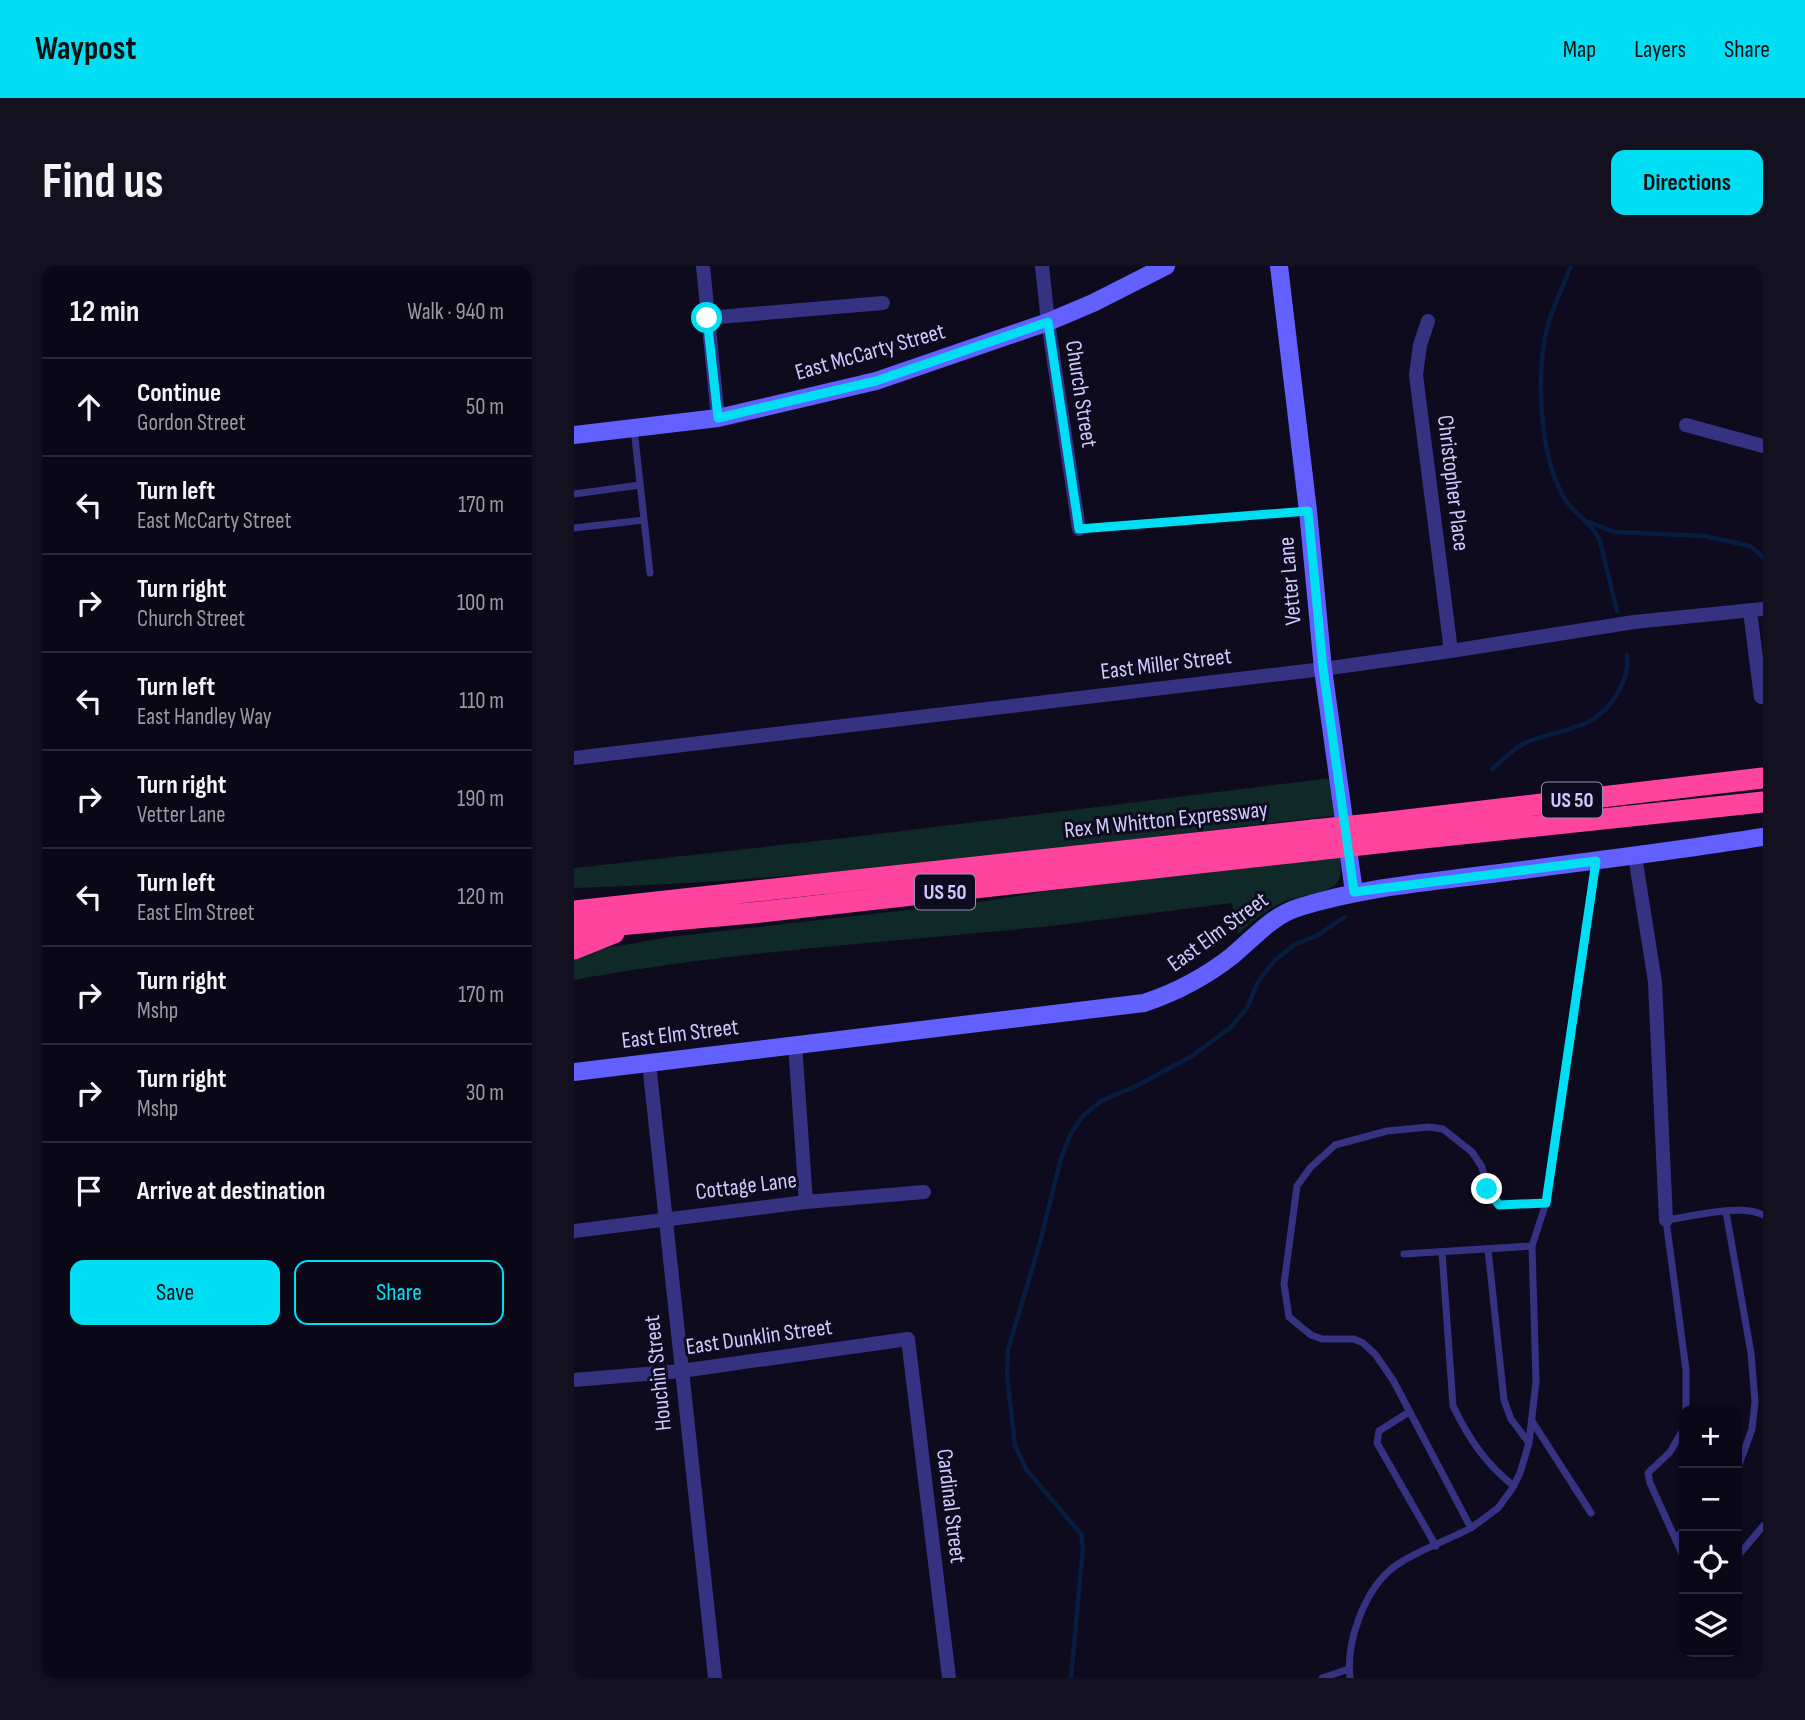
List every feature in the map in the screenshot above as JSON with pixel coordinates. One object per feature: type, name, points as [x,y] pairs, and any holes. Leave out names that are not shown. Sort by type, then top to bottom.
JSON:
[{"type":"highway","name":"Rex M Whitton Expressway","points":[[574,929],[636,914],[1383,832],[1763,778]]},
{"type":"highway","name":"Rex M Whitton Expressway","points":[[1383,832],[1763,802]]},
{"type":"highway","points":[[574,903],[636,914]]},
{"type":"highway","name":"Rex M Whitton Expressway","points":[[574,911],[636,914]]},
{"type":"highway","points":[[574,949],[636,914]]},
{"type":"street","points":[[703,266],[718,418]]},
{"type":"street","name":"Church Street","points":[[1042,266],[1079,529]]},
{"type":"street","name":"East McCarty Street","points":[[574,435],[718,418],[876,381],[1048,322],[1093,303],[1166,266]]},
{"type":"street","name":"Vetter Lane","points":[[1279,266],[1308,511],[1323,668],[1354,892]]},
{"type":"street","points":[[707,318],[883,303]]},
{"type":"street","name":"Christopher Place","points":[[1428,321],[1420,345],[1416,375],[1451,652]]},
{"type":"street","points":[[1686,425],[1763,446]]},
{"type":"street","points":[[1756,610],[1761,697]]},
{"type":"street","name":"East Miller Street","points":[[574,758],[1451,652],[1634,622],[1756,610]]},
{"type":"street","name":"East Elm Street","points":[[574,1072],[1144,1003],[1176,993],[1204,977],[1265,925],[1282,914],[1354,892],[1763,838]]},
{"type":"street","points":[[1635,856],[1655,982],[1666,1220]]},
{"type":"street","points":[[794,1044],[807,1202]]},
{"type":"street","name":"Houchin Street","points":[[649,1063],[715,1678]]},
{"type":"street","name":"Cottage Lane","points":[[574,1231],[807,1202],[924,1192]]},
{"type":"street","name":"East Dunklin Street","points":[[574,1380],[681,1371],[908,1339]]},
{"type":"street","name":"Cardinal Street","points":[[908,1339],[949,1678]]},
{"type":"lane","points":[[634,428],[650,573]]},
{"type":"lane","points":[[574,494],[640,485]]},
{"type":"lane","points":[[1079,529],[1308,511]]},
{"type":"lane","points":[[574,528],[644,520]]},
{"type":"lane","points":[[1322,1678],[1350,1674],[1348,1662],[1354,1636],[1376,1585],[1391,1569],[1471,1528],[1498,1508],[1520,1473],[1529,1443],[1536,1381],[1532,1246],[1546,1203],[1596,861]]},
{"type":"lane","points":[[1471,1528],[1384,1365],[1363,1343],[1354,1339],[1322,1339],[1311,1335],[1289,1317],[1284,1284],[1294,1200],[1300,1180],[1335,1145],[1387,1131],[1429,1127],[1443,1129],[1472,1152],[1482,1167],[1487,1189],[1499,1205],[1546,1203]]},
{"type":"lane","points":[[1686,1405],[1686,1370],[1666,1220],[1755,1210],[1763,1215]]},
{"type":"lane","points":[[1726,1212],[1751,1353],[1755,1402],[1752,1429],[1738,1468]]},
{"type":"lane","points":[[1404,1254],[1532,1246]]},
{"type":"lane","points":[[1488,1249],[1504,1400],[1511,1419],[1529,1443]]},
{"type":"lane","points":[[1442,1252],[1453,1406],[1462,1426],[1484,1458],[1514,1486]]},
{"type":"lane","points":[[1409,1412],[1379,1430],[1377,1443],[1436,1546]]},
{"type":"lane","points":[[1532,1420],[1591,1513]]},
{"type":"lane","points":[[1679,1437],[1670,1452],[1648,1473],[1679,1547]]},
{"type":"lane","points":[[1742,1551],[1763,1525]]},
{"type":"lane","points":[[1675,1538],[1679,1535]]},
{"type":"green space","points":[[1331,778],[1334,816],[860,870],[574,888],[574,868],[853,837]]},
{"type":"green space","points":[[1340,857],[1340,875],[1336,884],[1326,890],[1277,905],[1238,934],[1232,903],[1059,925],[694,961],[574,980],[574,954],[669,937],[986,901],[1087,885]]},
{"type":"waterway","points":[[1571,266],[1551,314],[1545,340],[1541,386],[1544,434],[1555,478],[1563,496],[1597,534],[1600,541],[1617,611]]},
{"type":"waterway","points":[[1589,522],[1614,532],[1705,536],[1750,546],[1763,557]]},
{"type":"waterway","points":[[1492,769],[1522,744],[1576,727],[1598,716],[1608,707],[1621,686],[1627,671],[1627,655]]},
{"type":"waterway","points":[[1071,1678],[1083,1547],[1081,1534],[1026,1469],[1015,1445],[1007,1376],[1008,1350],[1040,1242],[1061,1158],[1071,1133],[1084,1115],[1101,1101],[1192,1056],[1230,1028],[1247,1008],[1258,982],[1274,961],[1294,945],[1318,935],[1345,917]]},
{"type":"route","points":[[707,318],[718,418],[876,381],[1048,322],[1079,529],[1308,511],[1323,668],[1354,892],[1596,861],[1546,1203],[1499,1205],[1487,1189]]}]
